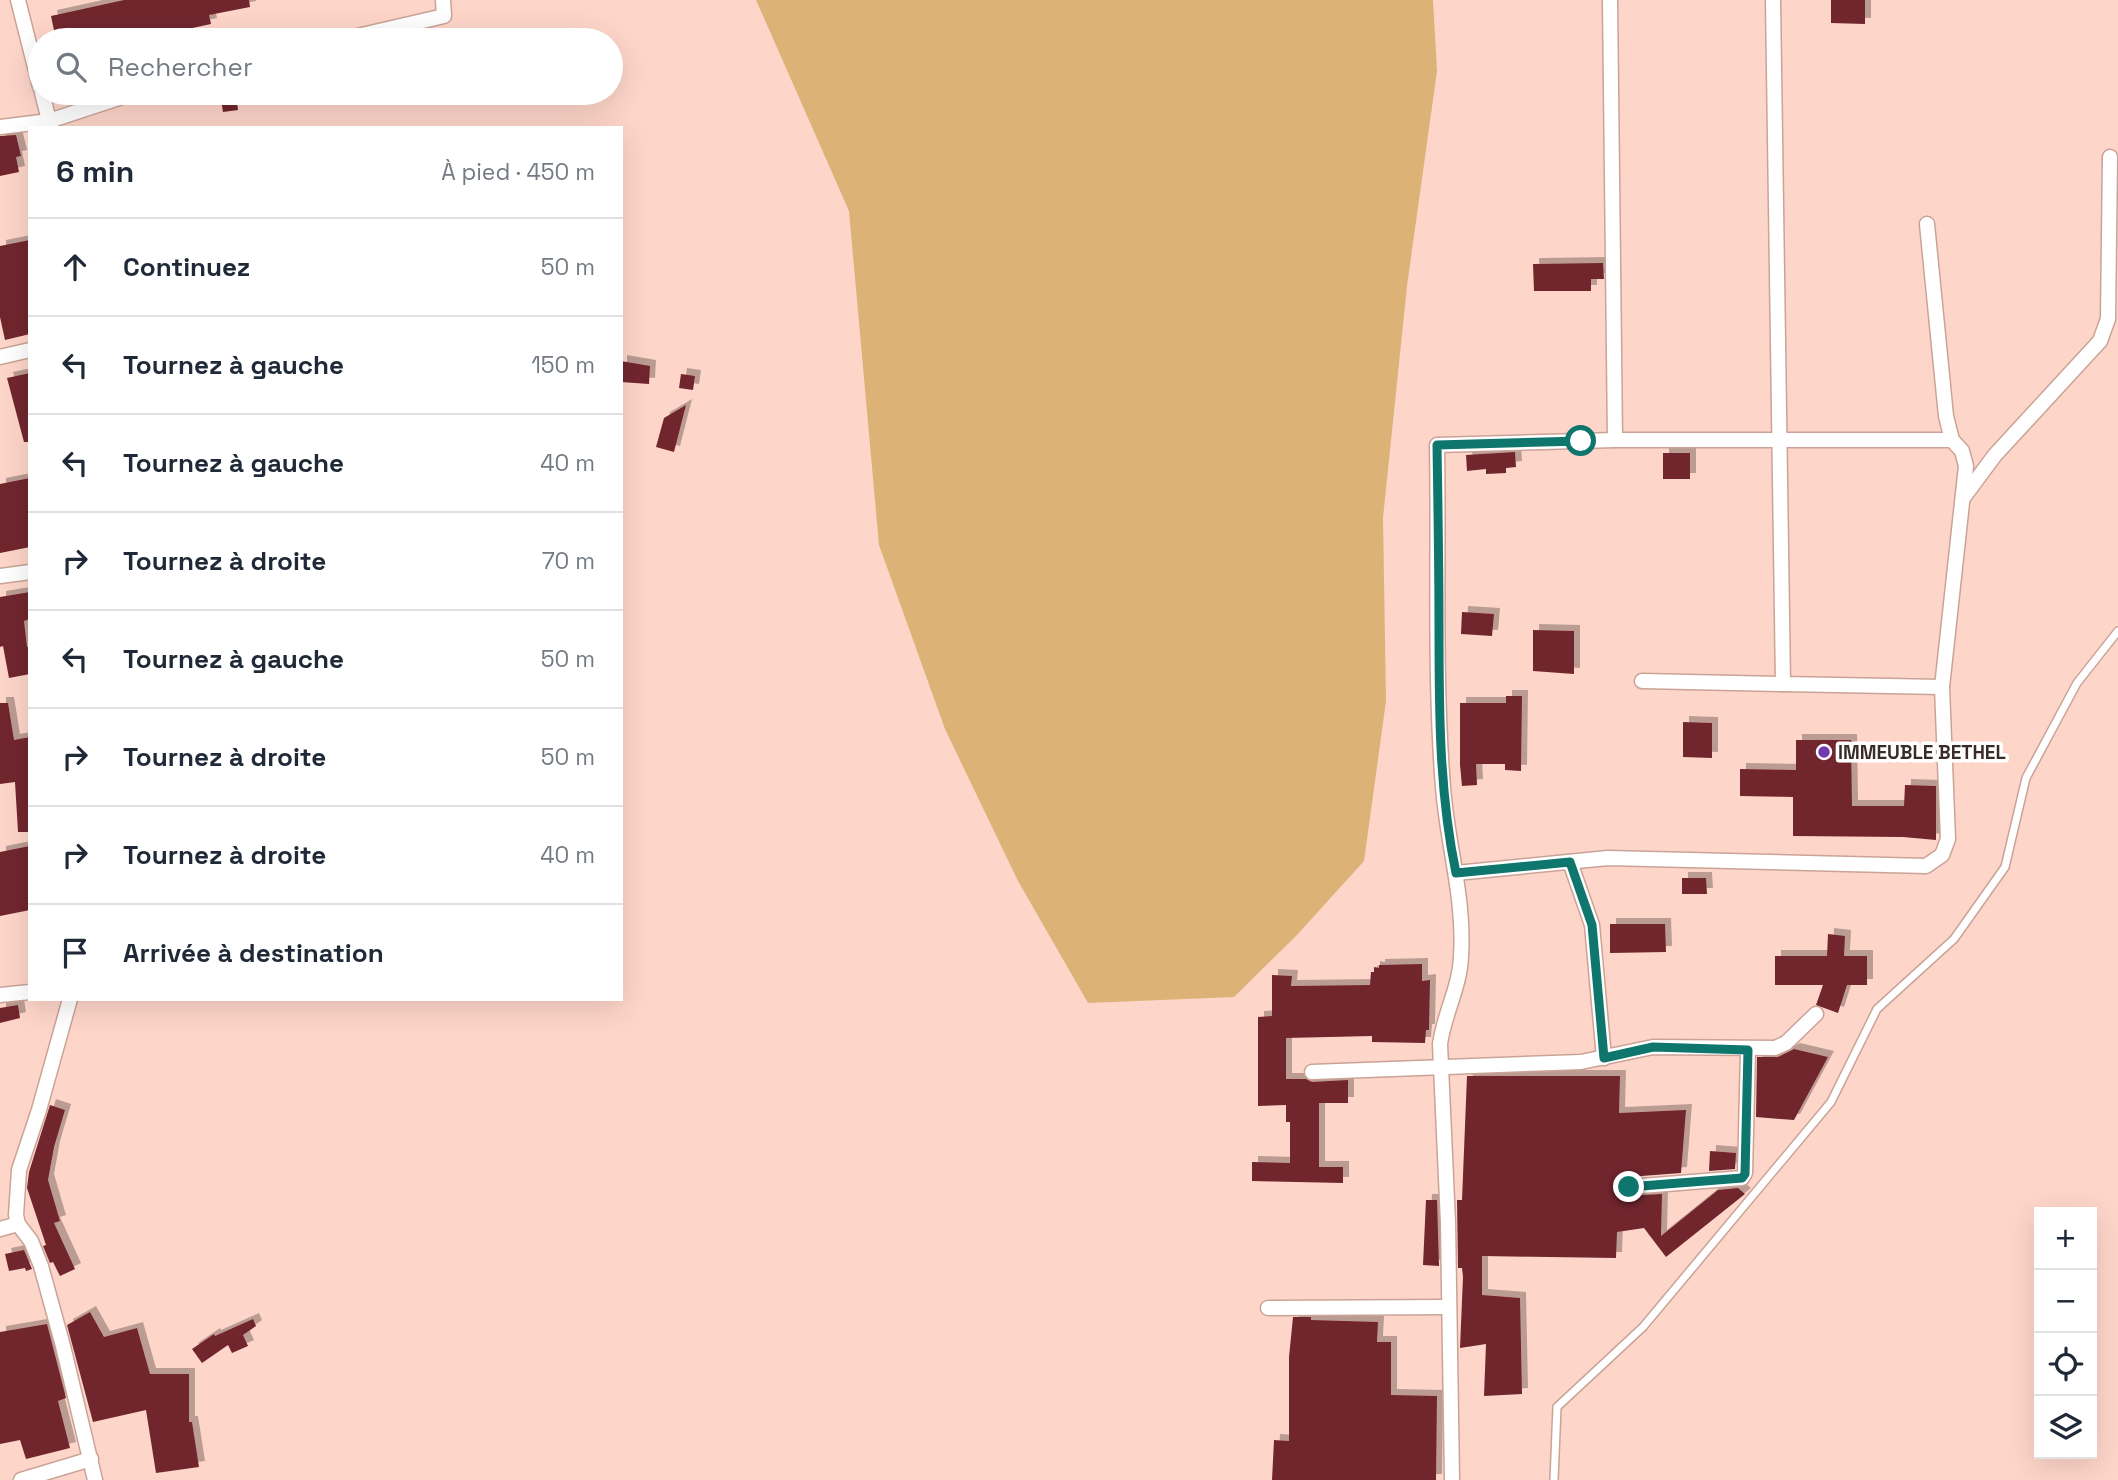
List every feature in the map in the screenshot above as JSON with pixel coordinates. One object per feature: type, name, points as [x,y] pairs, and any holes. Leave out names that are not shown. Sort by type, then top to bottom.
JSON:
[{"type":"street","points":[[18,0],[28,40]]},
{"type":"street","points":[[392,28],[444,16],[443,0]]},
{"type":"street","points":[[1610,0],[1615,440]]},
{"type":"street","points":[[1773,0],[1783,684]]},
{"type":"street","points":[[45,105],[50,125]]},
{"type":"street","points":[[0,127],[50,125],[102,105]]},
{"type":"street","points":[[1963,498],[1995,455],[2099,341],[2108,318],[2109,157]]},
{"type":"street","points":[[1456,873],[1608,858],[1926,866],[1942,855],[1948,839],[1942,687],[1966,466],[1962,451],[1952,440],[1942,393],[1927,224]]},
{"type":"street","points":[[0,357],[28,351]]},
{"type":"street","points":[[1452,1480],[1448,1223],[1440,1067],[1443,1022],[1458,978],[1461,956],[1460,904],[1443,787],[1439,683],[1437,445],[1615,440],[1952,440]]},
{"type":"street","points":[[0,576],[28,572]]},
{"type":"street","points":[[1642,681],[1942,687]]},
{"type":"street","points":[[1570,862],[1592,925],[1604,1058]]},
{"type":"street","points":[[0,995],[28,992]]},
{"type":"street","points":[[69,1001],[19,1170],[16,1215],[18,1224],[31,1241],[41,1266],[95,1480]]},
{"type":"street","points":[[1312,1072],[1581,1062],[1653,1047],[1748,1050],[1781,1046],[1816,1014]]},
{"type":"street","points":[[1629,1187],[1742,1178],[1745,1174],[1748,1050]]},
{"type":"street","points":[[0,1228],[18,1224]]},
{"type":"street","points":[[1268,1308],[1449,1307]]},
{"type":"street","points":[[21,1480],[91,1459]]},
{"type":"lane","points":[[1554,1480],[1557,1407],[1643,1326],[1831,1102],[1877,1009],[1954,939],[2005,867],[2026,778],[2077,682],[2118,631]]},
{"type":"shaded area","points":[[756,0],[1433,0],[1437,71],[1407,286],[1383,518],[1386,701],[1364,861],[1297,935],[1234,997],[1088,1003],[1018,881],[945,729],[879,545],[849,211]]},
{"type":"building","points":[[124,0],[249,0],[250,7],[209,15],[211,24],[192,28],[54,28],[51,16]]},
{"type":"building","points":[[1831,0],[1865,0],[1865,24],[1831,23]]},
{"type":"building","points":[[222,105],[237,105],[238,110],[223,112]]},
{"type":"building","points":[[16,135],[21,156],[16,157],[19,172],[0,176],[0,136]]},
{"type":"building","points":[[28,240],[28,334],[5,340],[0,317],[0,246]]},
{"type":"building","points":[[1603,263],[1604,279],[1591,279],[1591,291],[1534,291],[1533,264]]},
{"type":"building","points":[[623,361],[650,366],[649,384],[623,382]]},
{"type":"building","points":[[28,373],[28,442],[24,442],[7,378]]},
{"type":"building","points":[[681,374],[695,376],[693,390],[679,388]]},
{"type":"building","points":[[686,405],[674,452],[656,447],[664,418]]},
{"type":"building","points":[[1515,452],[1516,467],[1506,468],[1506,473],[1486,474],[1486,469],[1467,471],[1466,455]]},
{"type":"building","points":[[1663,453],[1690,453],[1690,479],[1663,479]]},
{"type":"building","points":[[28,478],[28,547],[0,553],[0,484]]},
{"type":"building","points":[[28,592],[28,620],[24,621],[28,674],[9,678],[3,646],[0,647],[0,597]]},
{"type":"building","points":[[1462,612],[1494,614],[1492,636],[1461,634]]},
{"type":"building","points":[[1533,630],[1574,631],[1574,674],[1533,671]]},
{"type":"building","points":[[1506,696],[1522,696],[1521,771],[1505,770],[1505,764],[1476,764],[1477,785],[1462,786],[1460,703],[1506,703]]},
{"type":"building","points":[[0,703],[8,703],[14,740],[28,737],[28,832],[18,832],[15,782],[0,784]]},
{"type":"building","points":[[1683,722],[1712,723],[1712,758],[1683,757]]},
{"type":"building","points":[[1796,740],[1851,740],[1852,806],[1904,806],[1905,785],[1936,786],[1936,840],[1793,836],[1793,797],[1740,796],[1740,769],[1796,770]]},
{"type":"building","points":[[28,846],[28,910],[0,916],[0,852]]},
{"type":"building","points":[[1682,878],[1706,878],[1707,894],[1682,894]]},
{"type":"building","points":[[1610,924],[1665,924],[1666,952],[1610,953]]},
{"type":"building","points":[[1828,934],[1845,936],[1844,956],[1867,956],[1867,985],[1847,985],[1838,1013],[1816,1005],[1823,985],[1775,985],[1775,956],[1827,956]]},
{"type":"building","points":[[1422,964],[1422,981],[1430,980],[1429,1030],[1426,1030],[1425,1043],[1372,1042],[1372,1036],[1286,1038],[1286,1079],[1306,1079],[1312,1082],[1348,1080],[1348,1103],[1319,1103],[1319,1167],[1343,1167],[1343,1183],[1252,1181],[1252,1162],[1290,1163],[1290,1122],[1286,1122],[1286,1105],[1258,1106],[1258,1017],[1272,1016],[1272,975],[1292,976],[1291,986],[1370,985],[1374,967]]},
{"type":"building","points":[[18,1005],[20,1018],[0,1023],[0,1008]]},
{"type":"building","points":[[1794,1049],[1828,1057],[1794,1120],[1756,1117],[1757,1057],[1778,1057]]},
{"type":"building","points":[[1467,1076],[1620,1076],[1619,1113],[1686,1110],[1681,1173],[1628,1177],[1620,1184],[1621,1192],[1626,1196],[1662,1194],[1661,1236],[1718,1190],[1738,1188],[1745,1194],[1666,1257],[1644,1228],[1617,1232],[1616,1258],[1482,1256],[1482,1295],[1520,1298],[1522,1394],[1484,1396],[1486,1344],[1460,1348],[1463,1277],[1462,1268],[1458,1268],[1457,1200],[1462,1200]]},
{"type":"building","points":[[50,1105],[65,1110],[48,1180],[60,1221],[54,1223],[75,1269],[60,1276],[53,1262],[50,1263],[43,1246],[46,1245],[27,1188],[29,1172]]},
{"type":"building","points":[[1710,1151],[1736,1153],[1735,1169],[1709,1171]]},
{"type":"building","points":[[1426,1200],[1437,1200],[1439,1266],[1423,1265]]},
{"type":"building","points":[[24,1250],[32,1269],[9,1271],[5,1254]]},
{"type":"building","points":[[90,1312],[104,1337],[137,1328],[150,1374],[189,1374],[189,1422],[192,1422],[199,1467],[156,1473],[146,1410],[93,1422],[67,1325]]},
{"type":"building","points":[[1293,1317],[1378,1322],[1377,1342],[1391,1342],[1391,1395],[1437,1396],[1436,1480],[1272,1480],[1274,1440],[1289,1441],[1289,1357]]},
{"type":"building","points":[[253,1319],[256,1326],[243,1335],[248,1346],[232,1353],[228,1345],[202,1363],[192,1349],[214,1334],[215,1336]]},
{"type":"building","points":[[47,1324],[66,1398],[58,1401],[70,1448],[26,1459],[20,1440],[0,1444],[0,1332]]},
{"type":"place","name":"IMMEUBLE BETHEL","points":[[1824,752]]},
{"type":"route","points":[[1581,441],[1437,445],[1439,683],[1443,787],[1449,841],[1456,873],[1570,862],[1592,925],[1604,1058],[1653,1047],[1748,1050],[1745,1174],[1742,1178],[1629,1187]]}]
